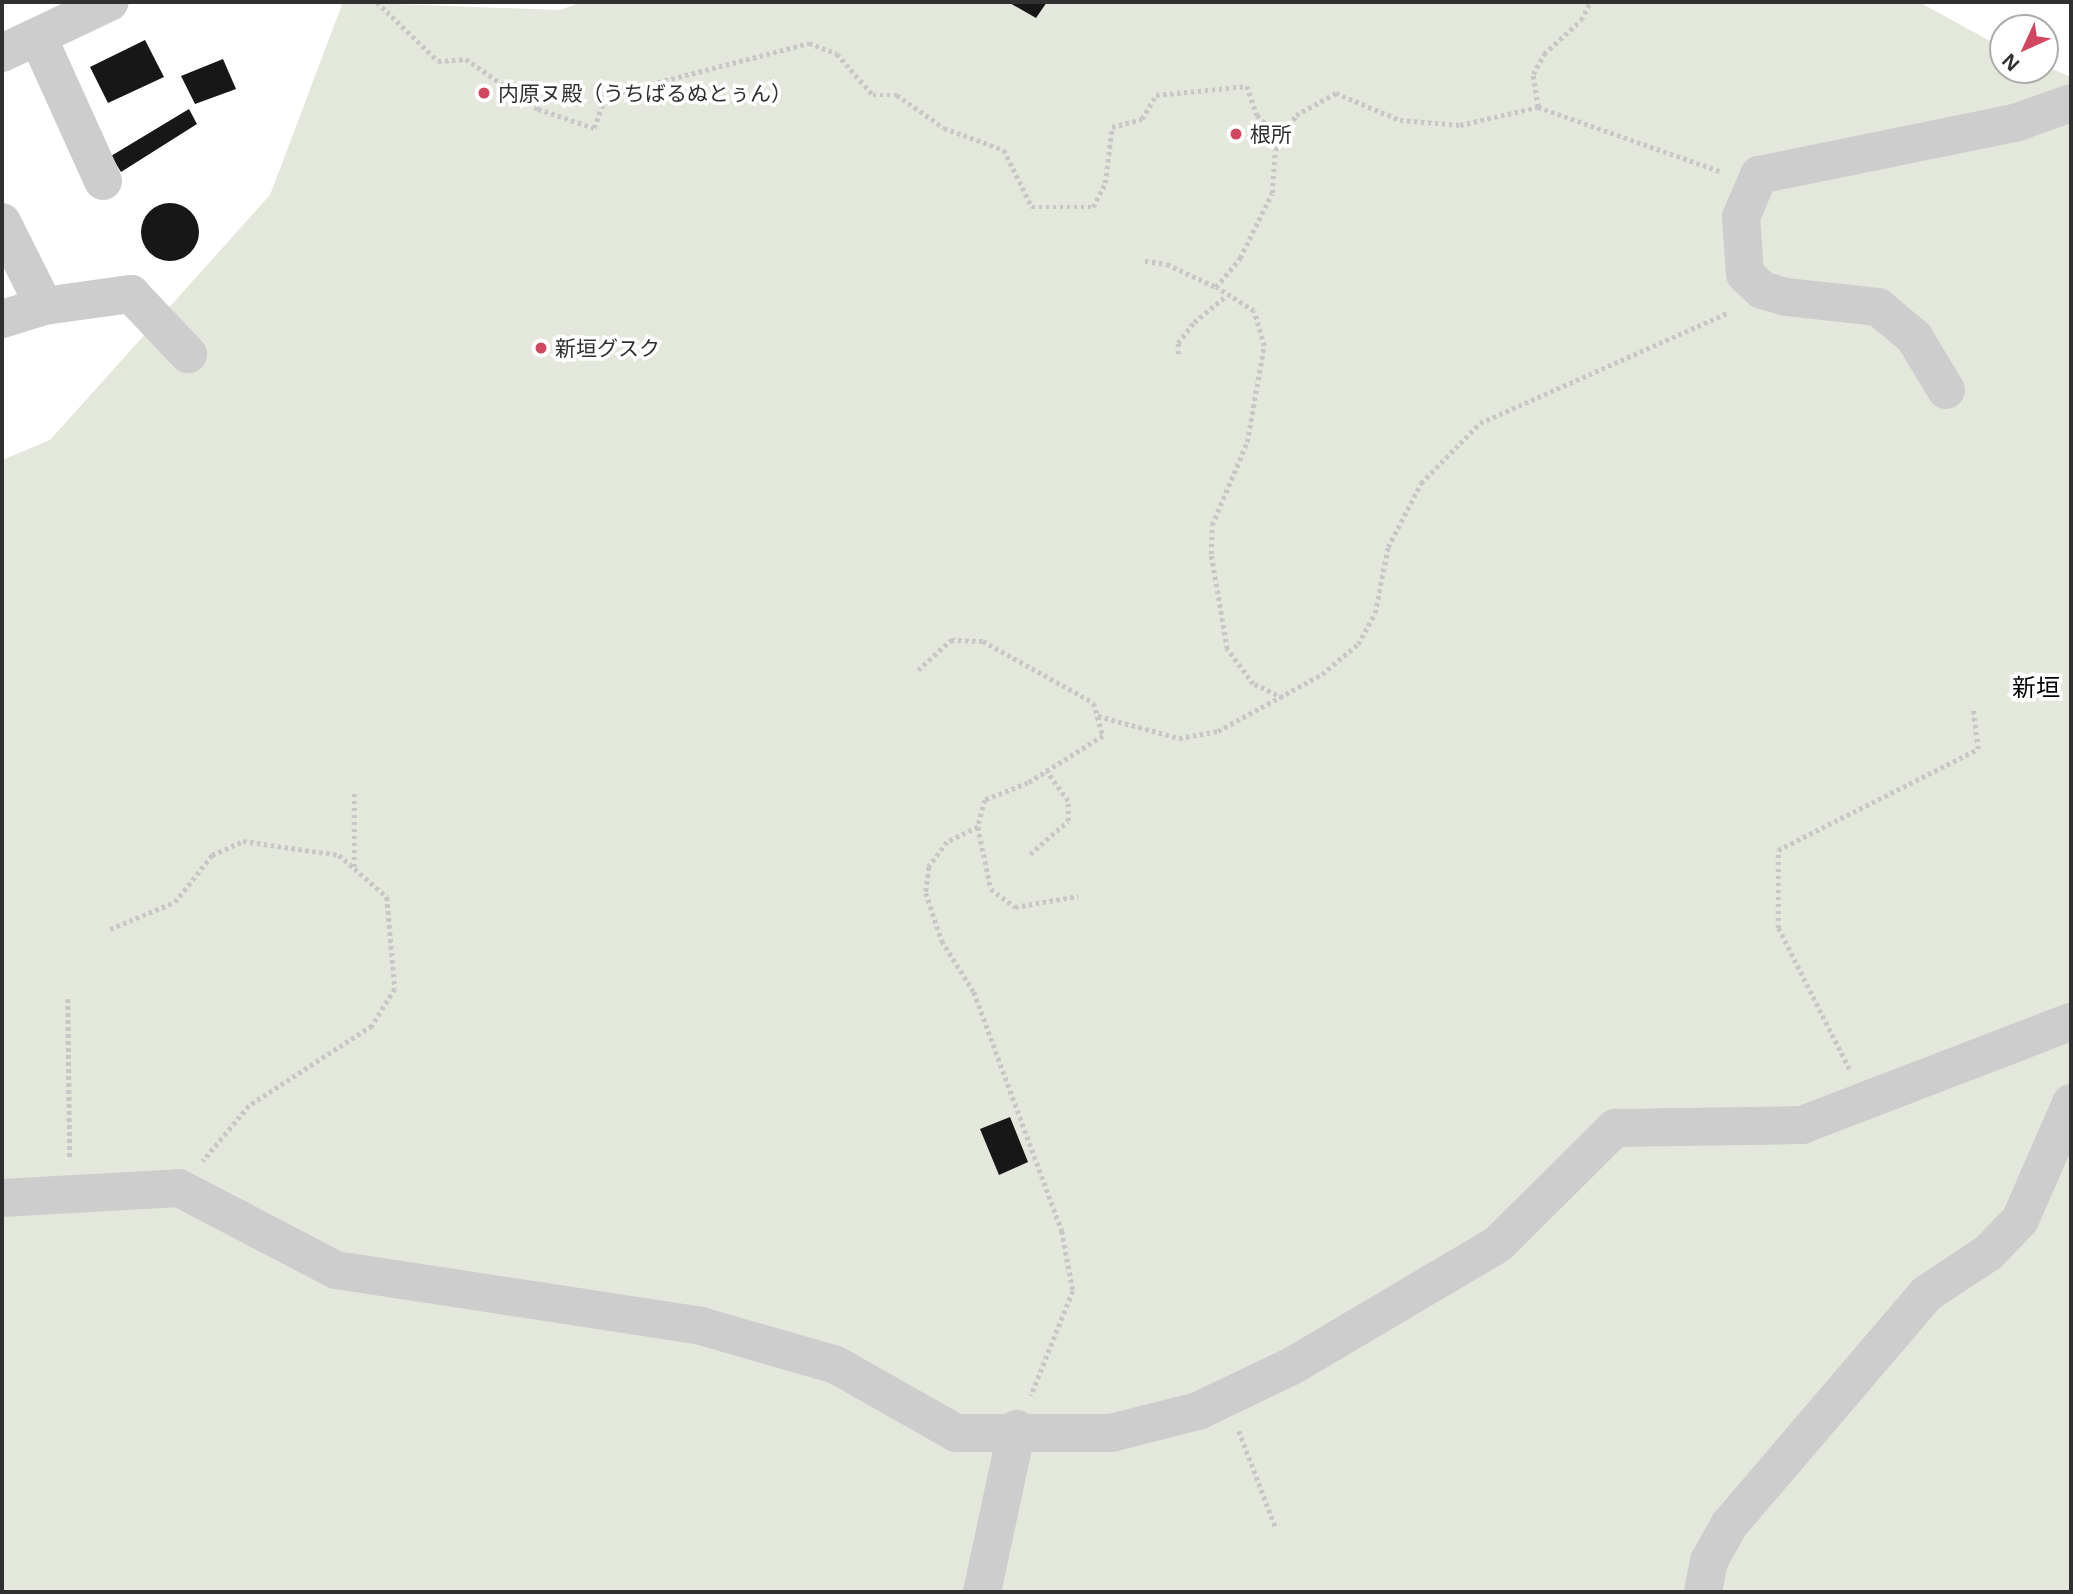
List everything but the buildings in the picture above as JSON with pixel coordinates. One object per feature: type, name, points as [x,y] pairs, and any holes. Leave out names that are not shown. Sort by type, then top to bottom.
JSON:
[{"type":"street","points":[[2,53],[110,2]]},
{"type":"street","points":[[38,37],[103,181]]},
{"type":"street","points":[[1946,390],[1914,337],[1878,307],[1786,297],[1762,290],[1745,274],[1744,209],[1759,175],[2015,123],[2071,103]]},
{"type":"street","points":[[2,222],[44,306]]},
{"type":"street","points":[[2,319],[44,306],[131,294],[188,354]]},
{"type":"street","points":[[2,1198],[71,1197],[179,1188],[336,1270],[701,1326],[836,1365],[956,1433],[1017,1429],[1111,1433],[1226,1397],[1292,1366],[1498,1244],[1615,1128],[1802,1125],[2071,1022]]},
{"type":"street","points":[[1703,1592],[1709,1561],[1746,1504],[1926,1294],[1988,1253],[2020,1220],[2071,1103]]},
{"type":"street","points":[[982,1592],[1017,1429]]},
{"type":"path","points":[[377,2],[438,61],[466,59],[538,109],[594,128],[603,103],[624,91],[808,43],[837,54],[873,95],[897,95],[944,128],[1004,150],[1032,207],[1093,207],[1105,183],[1112,127],[1142,119],[1156,95],[1247,86],[1257,115],[1282,139]]},
{"type":"path","points":[[1538,107],[1533,74],[1544,54],[1581,20],[1590,2]]},
{"type":"path","points":[[1216,287],[1240,258],[1272,193],[1282,139],[1296,115],[1336,93],[1400,120],[1460,125],[1538,107],[1723,171],[1744,209]]},
{"type":"path","points":[[1145,261],[1167,264],[1216,287],[1226,296],[1254,311],[1264,346],[1250,430],[1234,487],[1212,525],[1211,554],[1227,649],[1252,684],[1283,698]]},
{"type":"path","points":[[1097,716],[1180,738],[1218,731],[1283,698],[1358,644],[1374,613],[1388,547],[1421,483],[1480,423],[1731,311],[1745,274]]},
{"type":"path","points":[[1178,354],[1178,342],[1194,322],[1226,296]]},
{"type":"path","points":[[918,670],[951,640],[983,641],[1094,703],[1103,736],[1046,771],[985,800],[978,827],[991,888],[1015,907],[1078,896]]},
{"type":"path","points":[[1864,1101],[1778,928],[1778,850],[1978,749],[1973,708]]},
{"type":"path","points":[[1030,854],[1068,821],[1068,802],[1046,771]]},
{"type":"path","points":[[354,790],[354,868]]},
{"type":"path","points":[[978,827],[947,842],[929,867],[926,894],[1030,1136],[1062,1231],[1073,1291],[1017,1429]]},
{"type":"path","points":[[110,929],[175,902],[212,855],[243,841],[338,855],[387,897],[395,989],[372,1026],[249,1106],[179,1188]]},
{"type":"path","points":[[68,999],[71,1197]]},
{"type":"path","points":[[1226,1397],[1275,1526]]},
{"type":"shaded area","points":[[343,2],[560,10],[582,2],[1919,2],[1989,40],[1989,84],[2059,84],[2059,72],[2071,77],[2071,1592],[2,1592],[2,460],[50,440],[270,195]]},
{"type":"place","name":"内原ヌ殿（うちばるぬとぅん）","points":[[484,93]]},
{"type":"place","name":"根所","points":[[1236,134]]},
{"type":"place","name":"新垣グスク","points":[[541,348]]},
{"type":"district","name":"新垣","points":[[2036,687]]}]
